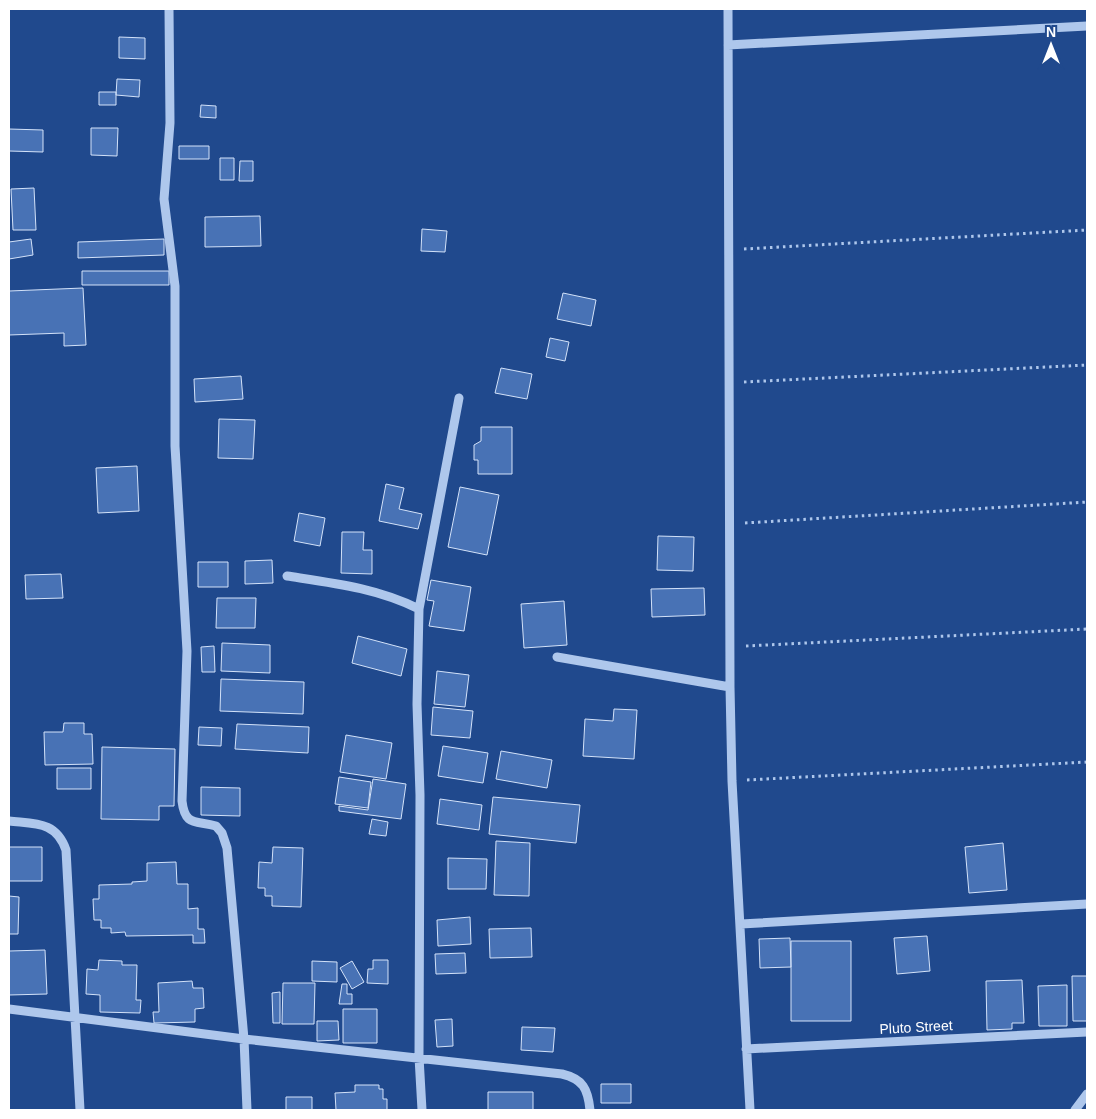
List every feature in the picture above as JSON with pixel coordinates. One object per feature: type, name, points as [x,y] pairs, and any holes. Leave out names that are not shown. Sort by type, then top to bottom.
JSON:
[{"type":"street","points":[[169,9],[170,123],[164,199],[175,286],[175,446],[187,652],[182,801],[187,818],[193,823],[216,826],[222,833],[227,848],[244,1039],[247,1110]]},
{"type":"street","points":[[728,9],[730,687],[732,781],[750,1110]]},
{"type":"street","points":[[728,45],[1087,26]]},
{"type":"street","points":[[422,1110],[419,1057],[420,795],[417,704],[419,609],[459,398]]},
{"type":"street","points":[[287,576],[370,590],[397,598],[419,609]]},
{"type":"street","points":[[557,657],[730,687]]},
{"type":"street","points":[[9,821],[40,824],[55,830],[63,841],[68,861],[80,1110]]},
{"type":"street","points":[[741,924],[1087,904]]},
{"type":"street","points":[[9,1009],[244,1039],[562,1074],[577,1078],[589,1099],[590,1110]]},
{"type":"street","name":"Pluto Street","points":[[746,1049],[1087,1032]]},
{"type":"street","points":[[1074,1110],[1087,1094]]},
{"type":"path","points":[[728,250],[1087,230]]},
{"type":"path","points":[[729,382],[1087,365]]},
{"type":"path","points":[[730,524],[1087,502]]},
{"type":"path","points":[[730,647],[1087,629]]},
{"type":"path","points":[[732,781],[1087,762]]},
{"type":"building","points":[[119,37],[145,38],[145,59],[119,58]]},
{"type":"building","points":[[117,79],[140,80],[139,97],[116,95]]},
{"type":"building","points":[[99,92],[116,92],[116,105],[99,105]]},
{"type":"building","points":[[201,105],[216,106],[216,118],[200,117]]},
{"type":"building","points":[[91,128],[118,128],[117,156],[91,155]]},
{"type":"building","points":[[9,129],[43,130],[43,152],[9,151]]},
{"type":"building","points":[[179,146],[209,146],[209,159],[179,159]]},
{"type":"building","points":[[220,158],[234,158],[234,180],[220,180]]},
{"type":"building","points":[[240,161],[253,161],[253,181],[239,181]]},
{"type":"building","points":[[34,188],[36,230],[13,230],[11,189]]},
{"type":"building","points":[[260,216],[261,246],[205,247],[205,217]]},
{"type":"building","points":[[422,229],[447,231],[445,252],[421,251]]},
{"type":"building","points":[[31,239],[33,255],[9,259],[9,242]]},
{"type":"building","points":[[164,239],[164,255],[78,258],[78,242]]},
{"type":"building","points":[[82,271],[169,271],[169,285],[82,285]]},
{"type":"building","points":[[83,288],[86,345],[64,346],[64,333],[9,335],[9,291]]},
{"type":"building","points":[[563,293],[596,300],[591,326],[557,319]]},
{"type":"building","points":[[550,338],[569,342],[565,361],[546,357]]},
{"type":"building","points":[[501,368],[532,374],[527,399],[495,393]]},
{"type":"building","points":[[241,376],[243,399],[195,402],[194,379]]},
{"type":"building","points":[[219,419],[255,420],[253,459],[218,458]]},
{"type":"building","points":[[481,427],[512,427],[512,474],[478,474],[478,460],[474,460],[474,445],[481,441]]},
{"type":"building","points":[[137,466],[139,511],[98,513],[96,468]]},
{"type":"building","points":[[386,484],[404,488],[399,509],[422,514],[418,529],[379,521]]},
{"type":"building","points":[[460,487],[499,495],[487,555],[448,547]]},
{"type":"building","points":[[299,513],[325,518],[320,546],[294,541]]},
{"type":"building","points":[[342,532],[364,532],[363,550],[372,550],[372,574],[341,573]]},
{"type":"building","points":[[658,536],[694,537],[693,571],[657,570]]},
{"type":"building","points":[[272,560],[273,583],[245,584],[245,561]]},
{"type":"building","points":[[198,562],[228,562],[228,587],[198,587]]},
{"type":"building","points":[[61,574],[63,598],[26,599],[25,575]]},
{"type":"building","points":[[431,580],[471,587],[464,631],[429,626],[434,601],[427,600]]},
{"type":"building","points":[[704,588],[705,615],[652,617],[651,589]]},
{"type":"building","points":[[217,598],[256,598],[255,628],[216,628]]},
{"type":"building","points":[[564,601],[567,645],[524,648],[521,604]]},
{"type":"building","points":[[358,636],[407,649],[401,676],[352,663]]},
{"type":"building","points":[[222,643],[270,645],[270,673],[221,671]]},
{"type":"building","points":[[214,646],[215,672],[202,672],[201,647]]},
{"type":"building","points":[[437,671],[469,675],[465,707],[434,704]]},
{"type":"building","points":[[221,679],[304,682],[303,714],[220,711]]},
{"type":"building","points":[[433,707],[473,711],[470,738],[431,735]]},
{"type":"building","points":[[614,709],[637,710],[634,759],[583,756],[585,719],[613,721]]},
{"type":"building","points":[[64,723],[84,723],[84,734],[92,734],[93,764],[45,765],[44,732],[63,732]]},
{"type":"building","points":[[237,724],[309,727],[308,753],[235,749]]},
{"type":"building","points":[[199,727],[222,728],[221,746],[198,745]]},
{"type":"building","points":[[346,735],[392,743],[386,779],[340,772]]},
{"type":"building","points":[[443,746],[488,753],[483,783],[438,776]]},
{"type":"building","points":[[102,747],[175,749],[174,806],[159,806],[159,820],[101,819]]},
{"type":"building","points":[[501,751],[552,760],[547,788],[496,779]]},
{"type":"building","points":[[57,768],[91,768],[91,789],[57,789]]},
{"type":"building","points":[[339,777],[371,782],[368,808],[335,804]]},
{"type":"building","points":[[373,779],[406,784],[401,819],[339,811],[339,806],[368,810]]},
{"type":"building","points":[[201,787],[240,788],[240,816],[201,815]]},
{"type":"building","points":[[493,797],[580,805],[576,843],[489,834]]},
{"type":"building","points":[[440,799],[482,805],[479,830],[437,824]]},
{"type":"building","points":[[372,819],[388,822],[386,836],[369,834]]},
{"type":"building","points":[[496,841],[530,843],[529,896],[494,895]]},
{"type":"building","points":[[1003,843],[1007,890],[969,893],[965,847]]},
{"type":"building","points":[[9,847],[42,847],[42,881],[9,881]]},
{"type":"building","points":[[273,847],[303,848],[301,907],[272,906],[272,896],[265,896],[265,888],[258,888],[259,862],[272,863]]},
{"type":"building","points":[[448,858],[487,859],[486,889],[448,889]]},
{"type":"building","points":[[176,862],[177,884],[188,884],[188,909],[198,908],[198,929],[204,929],[205,943],[193,943],[193,935],[126,936],[125,932],[111,933],[111,928],[101,928],[101,920],[94,920],[93,899],[99,899],[99,885],[132,884],[132,882],[147,881],[147,863]]},
{"type":"building","points":[[9,896],[19,897],[18,934],[9,934]]},
{"type":"building","points":[[470,917],[471,944],[438,946],[437,920]]},
{"type":"building","points":[[531,928],[532,957],[490,958],[489,929]]},
{"type":"building","points":[[927,936],[930,971],[897,974],[894,938]]},
{"type":"building","points":[[790,938],[791,967],[760,968],[759,939]]},
{"type":"building","points":[[791,941],[851,941],[851,1021],[791,1021]]},
{"type":"building","points":[[45,950],[47,994],[9,995],[9,951]]},
{"type":"building","points":[[465,953],[466,973],[436,974],[435,954]]},
{"type":"building","points":[[99,960],[122,961],[122,965],[137,965],[136,1000],[141,1000],[140,1013],[100,1012],[100,995],[86,994],[87,969],[98,970]]},
{"type":"building","points":[[373,960],[388,960],[388,984],[367,983],[368,969],[373,969]]},
{"type":"building","points":[[312,961],[337,962],[337,982],[312,981]]},
{"type":"building","points":[[352,961],[364,982],[352,989],[340,968]]},
{"type":"building","points":[[1072,976],[1087,976],[1087,1021],[1073,1021]]},
{"type":"building","points":[[1022,980],[1024,1023],[1012,1023],[1012,1029],[987,1030],[986,981]]},
{"type":"building","points":[[192,981],[193,988],[203,988],[204,1008],[195,1009],[195,1022],[154,1023],[153,1012],[159,1012],[158,983]]},
{"type":"building","points":[[283,983],[315,983],[314,1024],[282,1024]]},
{"type":"building","points":[[342,984],[347,984],[347,994],[352,994],[352,1004],[339,1004]]},
{"type":"building","points":[[1067,985],[1067,1026],[1039,1026],[1038,986]]},
{"type":"building","points":[[280,992],[280,1023],[273,1023],[272,993]]},
{"type":"building","points":[[343,1009],[377,1009],[377,1043],[343,1043]]},
{"type":"building","points":[[452,1019],[453,1046],[437,1047],[435,1020]]},
{"type":"building","points":[[317,1021],[338,1021],[339,1040],[317,1041]]},
{"type":"building","points":[[522,1027],[555,1028],[553,1052],[521,1050]]},
{"type":"building","points":[[601,1084],[631,1084],[631,1103],[601,1103]]},
{"type":"building","points":[[355,1085],[379,1085],[379,1089],[383,1089],[383,1099],[387,1099],[387,1110],[336,1110],[335,1093],[355,1092]]},
{"type":"building","points":[[488,1092],[533,1092],[533,1110],[488,1110]]},
{"type":"building","points":[[286,1097],[312,1097],[312,1110],[286,1110]]}]
